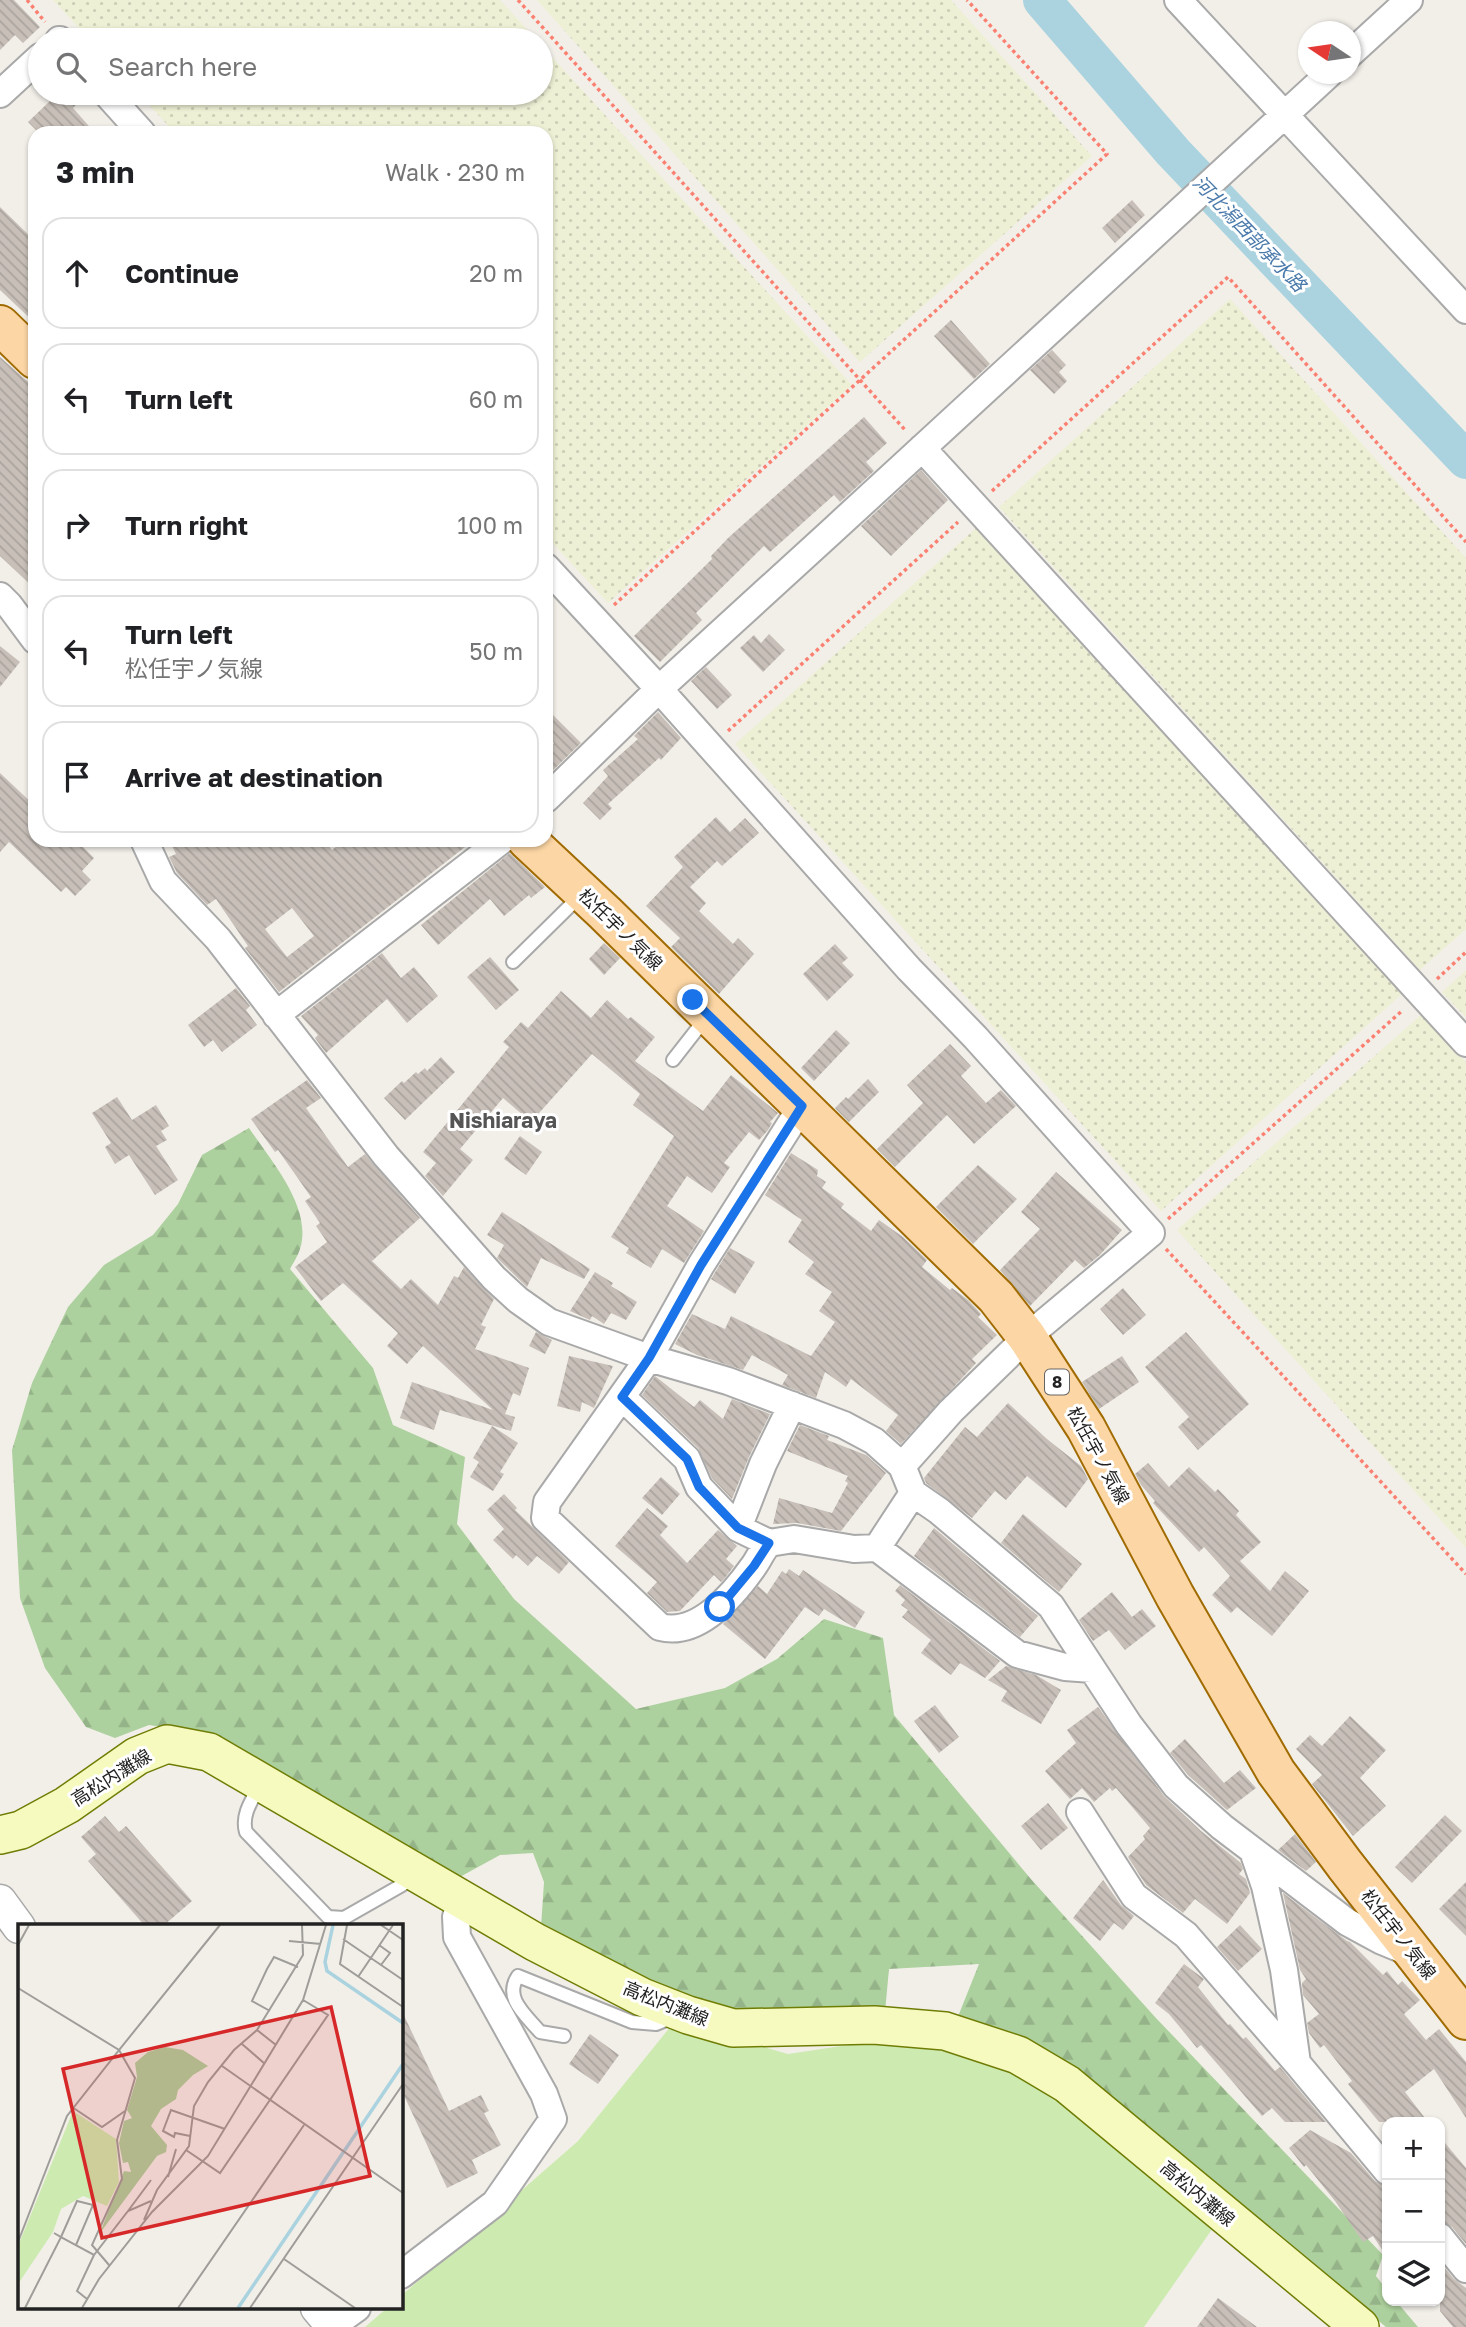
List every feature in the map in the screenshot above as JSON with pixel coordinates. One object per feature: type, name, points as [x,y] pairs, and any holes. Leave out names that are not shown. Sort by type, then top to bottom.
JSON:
[{"type":"main road","points":[[0,325],[28,352]]},
{"type":"main road","name":"松任宇ノ気線","points":[[535,847],[996,1297],[1027,1337],[1086,1428],[1175,1596],[1276,1772],[1466,2020]]},
{"type":"main road","name":"高松内灘線","points":[[0,1835],[21,1830],[67,1805],[136,1756],[167,1744],[209,1752],[535,1942],[642,1997],[682,2013],[733,2028],[874,2025],[945,2031],[1018,2055],[1067,2084],[1360,2327]]},
{"type":"street","points":[[1178,0],[1275,124],[1466,310]]},
{"type":"street","points":[[1361,44],[1409,0]]},
{"type":"street","points":[[0,94],[28,68]]},
{"type":"street","points":[[553,792],[659,689],[1318,84]]},
{"type":"street","points":[[117,105],[136,126]]},
{"type":"street","points":[[922,448],[1466,1043]]},
{"type":"street","points":[[553,575],[1152,1233],[1027,1337],[951,1411],[902,1465]]},
{"type":"street","points":[[0,596],[28,631]]},
{"type":"street","points":[[148,847],[163,881],[218,939],[386,1156],[510,1293],[549,1322],[649,1358],[728,1381],[844,1425],[874,1441],[902,1465],[913,1493],[939,1511],[1051,1606],[1129,1725],[1176,1786],[1222,1827],[1347,1922],[1413,1954]]},
{"type":"street","points":[[276,1015],[493,847]]},
{"type":"street","points":[[769,1543],[720,1607],[697,1621],[672,1630],[660,1627],[545,1518],[547,1502],[649,1358],[701,1265],[802,1106]]},
{"type":"street","points":[[622,1397],[687,1459],[699,1487],[738,1528],[769,1543],[794,1539],[854,1549],[877,1548],[1017,1654],[1065,1667],[1092,1669]]},
{"type":"street","points":[[738,1528],[763,1464],[792,1405]]},
{"type":"street","points":[[877,1548],[913,1493]]},
{"type":"street","points":[[1080,1812],[1134,1896],[1186,1935],[1382,2165]]},
{"type":"street","points":[[1253,1850],[1265,1886],[1284,1970],[1297,2063]]},
{"type":"street","points":[[402,2273],[495,2203],[553,2119],[544,2094],[457,1937],[456,1917],[462,1898]]},
{"type":"street","points":[[0,1901],[18,1926]]},
{"type":"street","points":[[1445,2243],[1466,2269]]},
{"type":"street","points":[[319,2310],[332,2327],[354,2310]]},
{"type":"lane","points":[[513,962],[583,892]]},
{"type":"lane","points":[[673,1060],[708,1015]]},
{"type":"lane","points":[[261,1782],[246,1812],[246,1832],[328,1917],[344,1919],[402,1885],[418,1872]]},
{"type":"lane","points":[[564,2036],[540,2032],[512,1998],[512,1984],[518,1976],[643,2025],[656,2024],[682,2013]]},
{"type":"path","points":[[519,0],[544,28]]},
{"type":"path","points":[[596,621],[1107,154],[967,0]]},
{"type":"path","points":[[553,38],[922,448]]},
{"type":"path","points":[[711,747],[1228,277],[1466,542]]},
{"type":"path","points":[[1466,951],[1152,1233],[1466,1574]]},
{"type":"green space","points":[[53,0],[500,0],[526,28],[79,28]]},
{"type":"green space","points":[[537,0],[951,0],[1092,156],[860,362]]},
{"type":"green space","points":[[553,58],[852,385],[608,603],[553,544],[553,126],[169,126],[149,105],[553,105]]},
{"type":"green space","points":[[1230,299],[1466,558],[1466,929],[1420,970],[999,507]]},
{"type":"green space","points":[[976,528],[1404,992],[1161,1211],[735,744]]},
{"type":"green space","points":[[1466,970],[1466,1017],[1442,992]]},
{"type":"green space","points":[[1422,1014],[1466,1062],[1466,1548],[1177,1230]]},
{"type":"green space","points":[[249,1128],[288,1186],[301,1217],[300,1249],[290,1269],[373,1368],[393,1425],[465,1457],[457,1524],[514,1599],[636,1709],[725,1688],[777,1659],[824,1619],[883,1638],[894,1715],[1030,1878],[1155,2017],[1382,2254],[1376,2276],[1382,2284],[1382,2306],[1400,2306],[1418,2327],[1386,2327],[1087,2080],[957,2019],[979,1964],[889,1969],[885,2012],[778,2011],[716,2007],[634,1975],[541,1927],[544,1882],[533,1853],[500,1855],[458,1878],[395,1838],[206,1734],[149,1725],[115,1738],[86,1727],[45,1668],[20,1598],[12,1450],[32,1383],[68,1307],[104,1265],[153,1235],[178,1204],[202,1155]]},
{"type":"green space","points":[[675,2021],[788,2054],[901,2037],[1037,2082],[1215,2225],[1144,2327],[365,2327],[385,2310],[402,2310],[402,2295],[578,2141]]},
{"type":"building","points":[[0,0],[14,0],[40,27],[28,28],[28,38],[23,43],[15,35],[0,50]]},
{"type":"building","points":[[46,105],[76,105],[73,108],[89,126],[32,126],[28,122]]},
{"type":"building","points":[[1132,200],[1145,215],[1115,243],[1102,228]]},
{"type":"building","points":[[0,207],[28,234],[28,316],[0,290]]},
{"type":"building","points":[[951,320],[990,364],[974,379],[934,336]]},
{"type":"building","points":[[1052,350],[1066,365],[1059,372],[1067,381],[1054,394],[1030,370]]},
{"type":"building","points":[[0,357],[28,382],[28,582],[0,556]]},
{"type":"building","points":[[864,417],[887,443],[866,462],[874,471],[840,502],[834,495],[770,552],[764,546],[696,613],[702,620],[660,662],[634,636],[712,559],[711,556],[728,538]]},
{"type":"building","points":[[921,470],[948,500],[891,556],[861,526]]},
{"type":"building","points":[[769,634],[785,650],[763,672],[740,648],[754,635],[761,643]]},
{"type":"building","points":[[0,646],[20,662],[0,687]]},
{"type":"building","points":[[706,667],[732,695],[717,709],[691,681]]},
{"type":"building","points":[[658,712],[681,738],[661,760],[659,758],[608,804],[612,808],[600,820],[583,803],[608,776],[603,770],[638,739],[634,736]]},
{"type":"building","points":[[553,715],[581,743],[553,770]]},
{"type":"building","points":[[0,773],[28,799],[28,847],[83,847],[94,858],[82,871],[91,880],[75,896],[66,887],[61,892],[9,842],[0,852]]},
{"type":"building","points":[[716,817],[730,832],[745,818],[759,833],[722,866],[717,861],[690,887],[706,903],[699,911],[733,944],[738,938],[754,954],[719,994],[671,947],[680,938],[646,906],[683,867],[674,857]]},
{"type":"building","points":[[172,847],[330,847],[332,850],[336,847],[465,847],[279,992],[245,948],[248,946],[216,899],[207,905],[177,873],[169,857],[176,854]],"holes":[[[292,908],[314,936],[287,957],[265,929]]]},
{"type":"building","points":[[510,853],[545,887],[531,898],[529,895],[504,916],[490,899],[438,945],[421,925]]},
{"type":"building","points":[[604,943],[620,958],[604,975],[589,959]]},
{"type":"building","points":[[835,944],[848,958],[842,963],[854,975],[827,1001],[803,974]]},
{"type":"building","points":[[382,953],[401,978],[414,967],[438,996],[407,1023],[387,999],[326,1053],[315,1038],[318,1035],[301,1016]]},
{"type":"building","points":[[490,957],[519,990],[496,1010],[467,977]]},
{"type":"building","points":[[236,988],[250,1006],[246,1010],[257,1025],[222,1052],[213,1040],[204,1047],[188,1025]]},
{"type":"building","points":[[561,991],[591,1018],[607,1000],[628,1019],[631,1017],[655,1037],[635,1061],[703,1111],[731,1075],[778,1113],[759,1140],[749,1132],[724,1163],[730,1167],[712,1193],[687,1176],[667,1206],[704,1231],[684,1263],[662,1249],[651,1268],[626,1253],[629,1248],[611,1237],[674,1136],[633,1105],[640,1094],[592,1054],[531,1122],[503,1098],[460,1149],[473,1160],[443,1196],[425,1176],[436,1163],[423,1152],[509,1047],[503,1042],[521,1022],[528,1028]]},
{"type":"building","points":[[836,1030],[850,1043],[814,1081],[801,1068]]},
{"type":"building","points":[[950,1044],[971,1066],[961,1076],[986,1103],[1001,1090],[1016,1106],[974,1144],[947,1115],[895,1167],[877,1149],[923,1103],[907,1085]]},
{"type":"building","points":[[441,1057],[455,1072],[405,1120],[384,1098],[402,1081],[404,1083],[425,1068],[427,1071]]},
{"type":"building","points":[[868,1079],[879,1092],[849,1122],[835,1108]]},
{"type":"building","points":[[307,1080],[321,1098],[306,1108],[348,1167],[365,1154],[420,1218],[372,1261],[401,1289],[411,1279],[438,1305],[454,1276],[458,1278],[464,1267],[494,1299],[481,1325],[486,1327],[475,1349],[529,1368],[520,1396],[513,1393],[505,1414],[515,1417],[511,1431],[440,1410],[434,1430],[400,1418],[412,1382],[493,1410],[423,1346],[407,1364],[387,1346],[398,1333],[343,1283],[321,1301],[295,1267],[327,1242],[316,1226],[320,1223],[305,1201],[311,1197],[278,1150],[275,1152],[251,1119]]},
{"type":"building","points":[[117,1097],[132,1120],[156,1105],[169,1126],[161,1131],[167,1140],[156,1146],[178,1180],[155,1195],[129,1155],[115,1164],[105,1147],[111,1143],[92,1113]]},
{"type":"building","points":[[520,1136],[542,1152],[526,1175],[504,1159]]},
{"type":"building","points":[[791,1153],[818,1170],[817,1176],[826,1182],[822,1188],[844,1204],[841,1208],[871,1231],[879,1220],[903,1237],[927,1260],[922,1267],[950,1290],[952,1288],[968,1300],[981,1314],[978,1317],[997,1335],[972,1359],[976,1363],[901,1444],[886,1431],[898,1415],[851,1379],[846,1387],[825,1372],[816,1398],[782,1385],[788,1375],[752,1355],[743,1370],[697,1355],[675,1344],[692,1314],[725,1329],[731,1316],[811,1356],[835,1322],[819,1311],[832,1292],[805,1274],[814,1262],[788,1242],[802,1220],[765,1195]]},
{"type":"building","points":[[978,1165],[1017,1199],[973,1244],[936,1207]]},
{"type":"building","points":[[1056,1172],[1122,1230],[1100,1255],[1084,1268],[1075,1260],[1030,1306],[1000,1270],[1040,1229],[1021,1212]]},
{"type":"building","points":[[502,1212],[590,1269],[584,1279],[541,1258],[527,1287],[497,1258],[504,1245],[487,1235]]},
{"type":"building","points":[[730,1248],[755,1262],[735,1294],[711,1279]]},
{"type":"building","points":[[595,1272],[637,1302],[626,1320],[611,1313],[604,1324],[592,1316],[590,1320],[570,1311]]},
{"type":"building","points":[[1123,1288],[1146,1315],[1123,1335],[1100,1309]]},
{"type":"building","points":[[536,1332],[552,1340],[545,1354],[529,1346]]},
{"type":"building","points":[[1186,1332],[1249,1404],[1198,1450],[1178,1427],[1189,1417],[1145,1367]]},
{"type":"building","points":[[569,1356],[613,1366],[594,1408],[582,1402],[580,1412],[557,1406]]},
{"type":"building","points":[[1122,1356],[1139,1382],[1099,1409],[1082,1382]]},
{"type":"building","points":[[655,1376],[694,1407],[700,1400],[723,1419],[732,1399],[770,1414],[732,1499],[712,1478],[698,1448],[642,1395]]},
{"type":"building","points":[[1008,1403],[1081,1466],[1088,1479],[1066,1508],[1027,1476],[1006,1500],[995,1491],[972,1518],[926,1483],[924,1478],[965,1427],[977,1437]]},
{"type":"building","points":[[800,1425],[829,1436],[827,1440],[866,1455],[886,1473],[841,1531],[797,1523],[773,1524],[779,1498],[832,1513],[848,1483],[845,1481],[848,1476],[787,1451]]},
{"type":"building","points":[[492,1426],[518,1443],[500,1472],[504,1474],[493,1491],[470,1477],[479,1462],[473,1458]]},
{"type":"building","points":[[1148,1463],[1169,1487],[1189,1467],[1215,1492],[1218,1489],[1239,1511],[1236,1515],[1261,1542],[1240,1561],[1270,1591],[1285,1571],[1309,1591],[1272,1636],[1237,1607],[1231,1613],[1212,1595],[1230,1576],[1204,1547],[1199,1552],[1153,1503],[1155,1501],[1135,1474]]},
{"type":"building","points":[[661,1477],[680,1494],[662,1515],[642,1498]]},
{"type":"building","points":[[504,1494],[517,1508],[515,1510],[569,1562],[559,1574],[537,1556],[528,1566],[516,1555],[513,1559],[493,1540],[504,1529],[487,1510]]},
{"type":"building","points":[[647,1508],[668,1526],[660,1535],[687,1563],[718,1530],[737,1546],[726,1559],[734,1566],[724,1579],[721,1582],[714,1575],[680,1611],[667,1612],[647,1593],[657,1582],[615,1546]]},
{"type":"building","points":[[1023,1514],[1082,1564],[1059,1592],[1001,1543]]},
{"type":"building","points":[[934,1528],[1038,1616],[1020,1637],[914,1556]]},
{"type":"building","points":[[789,1569],[799,1576],[803,1570],[865,1612],[855,1628],[824,1609],[819,1616],[805,1607],[765,1659],[723,1624],[758,1586],[767,1594],[782,1571],[786,1574]]},
{"type":"building","points":[[900,1585],[1000,1661],[985,1678],[960,1663],[951,1675],[921,1653],[931,1640],[902,1617],[908,1610],[901,1605],[905,1600],[895,1591]]},
{"type":"building","points":[[1112,1592],[1132,1617],[1142,1609],[1156,1626],[1125,1650],[1109,1630],[1093,1641],[1079,1620]]},
{"type":"building","points":[[1006,1666],[1036,1675],[1061,1690],[1041,1724],[1001,1701],[1007,1691],[988,1680]]},
{"type":"building","points":[[935,1705],[959,1737],[939,1753],[914,1721]]},
{"type":"building","points":[[1098,1707],[1164,1796],[1201,1831],[1241,1863],[1243,1869],[1239,1874],[1246,1879],[1250,1893],[1227,1924],[1195,1899],[1183,1913],[1146,1885],[1128,1857],[1145,1839],[1143,1836],[1150,1828],[1116,1788],[1112,1791],[1110,1788],[1094,1802],[1082,1788],[1070,1799],[1045,1771],[1076,1743],[1067,1730]]},
{"type":"building","points":[[1350,1716],[1386,1750],[1360,1778],[1386,1806],[1353,1836],[1312,1784],[1322,1775],[1296,1749],[1310,1735],[1322,1746]]},
{"type":"building","points":[[1185,1739],[1224,1783],[1240,1770],[1256,1788],[1227,1810],[1188,1775],[1170,1753]]},
{"type":"building","points":[[1048,1803],[1068,1828],[1041,1850],[1021,1826]]},
{"type":"building","points":[[1445,1815],[1462,1831],[1412,1883],[1395,1867]]},
{"type":"building","points":[[105,1816],[119,1832],[126,1826],[192,1901],[165,1924],[143,1924],[88,1861],[96,1854],[81,1837]]},
{"type":"building","points":[[1295,1834],[1316,1862],[1306,1871],[1278,1850]]},
{"type":"building","points":[[1103,1880],[1121,1905],[1134,1916],[1123,1930],[1114,1923],[1100,1941],[1073,1918]]},
{"type":"building","points":[[1466,1882],[1466,1936],[1439,1909]]},
{"type":"building","points":[[1283,1893],[1350,1942],[1383,1975],[1387,1971],[1398,1985],[1402,1981],[1420,2000],[1404,2014],[1426,2040],[1439,2029],[1466,2062],[1466,2118],[1434,2069],[1405,2092],[1424,2117],[1382,2117],[1382,2122],[1379,2122],[1348,2084],[1352,2081],[1324,2045],[1320,2048],[1309,2033],[1307,2023],[1319,2014],[1303,1995],[1302,1983],[1306,1979],[1300,1970]]},
{"type":"building","points":[[1240,1925],[1262,1949],[1238,1971],[1217,1947]]},
{"type":"building","points":[[1184,1964],[1204,1979],[1198,1987],[1228,2025],[1243,2039],[1246,2037],[1275,2071],[1280,2067],[1326,2122],[1285,2122],[1272,2108],[1262,2116],[1201,2045],[1197,2048],[1169,2014],[1155,2003]]},
{"type":"building","points":[[402,2011],[449,2111],[481,2095],[489,2111],[484,2113],[501,2145],[472,2160],[478,2173],[447,2188],[402,2091]]},
{"type":"building","points":[[590,2034],[619,2055],[598,2084],[569,2064]]},
{"type":"building","points":[[1310,2130],[1351,2153],[1375,2181],[1382,2184],[1382,2250],[1373,2236],[1363,2242],[1335,2201],[1289,2148]]},
{"type":"building","points":[[1445,2143],[1466,2168],[1466,2244],[1452,2227],[1445,2224]]},
{"type":"building","points":[[1445,2268],[1466,2288],[1466,2327],[1453,2327],[1440,2311],[1440,2306],[1445,2306]]},
{"type":"building","points":[[1218,2298],[1257,2327],[1197,2327]]},
{"type":"waterway","name":"河北潟西部承水路","points":[[1042,0],[1173,152],[1466,460]]},
{"type":"district","name":"Nishiaraya","points":[[503,1120]]},
{"type":"route","points":[[693,1000],[802,1106],[701,1265],[649,1358],[622,1397],[687,1459],[699,1487],[738,1528],[769,1543],[720,1607]]}]
